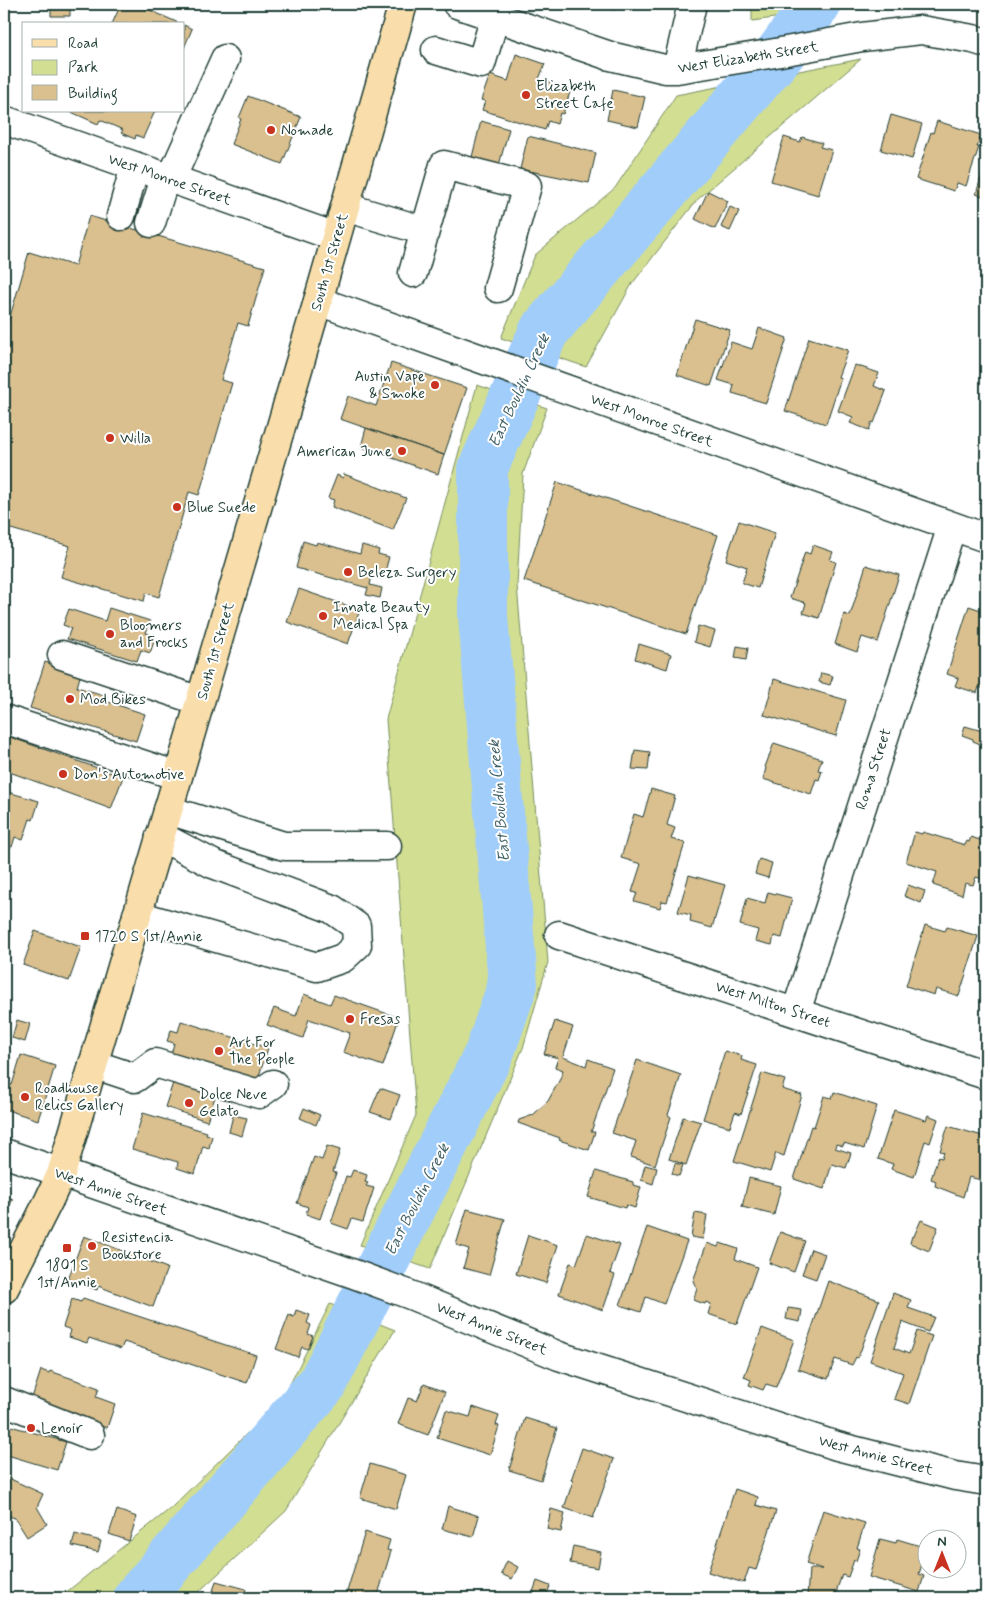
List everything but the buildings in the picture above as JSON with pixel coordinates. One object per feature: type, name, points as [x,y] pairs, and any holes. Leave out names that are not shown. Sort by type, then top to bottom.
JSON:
[{"type":"main road","name":"South 1st Street","points":[[4,1289],[60,1174],[318,301],[403,4]]},
{"type":"street","name":"West Elizabeth Street","points":[[457,4],[610,56],[666,69],[775,54],[862,37],[921,30],[973,39],[986,44]]},
{"type":"street","points":[[677,69],[692,4]]},
{"type":"street","points":[[436,50],[480,64],[495,17]]},
{"type":"street","points":[[151,223],[168,178],[225,60]]},
{"type":"street","name":"West Monroe Street","points":[[4,120],[336,238]]},
{"type":"street","points":[[413,273],[444,165],[527,186],[498,288]]},
{"type":"street","points":[[121,216],[135,166]]},
{"type":"street","points":[[345,207],[425,232]]},
{"type":"street","name":"West Monroe Street","points":[[318,301],[986,538]]},
{"type":"street","name":"Roma Street","points":[[796,1012],[952,526]]},
{"type":"street","points":[[62,655],[200,701]]},
{"type":"street","points":[[4,719],[178,776]]},
{"type":"street","points":[[168,810],[284,846],[387,846]]},
{"type":"street","points":[[137,915],[317,967],[343,958],[357,945],[356,926],[332,909],[213,864],[160,836]]},
{"type":"street","name":"West Milton Street","points":[[559,935],[986,1075]]},
{"type":"street","points":[[93,1064],[135,1078],[155,1063],[259,1094],[273,1084]]},
{"type":"street","name":"West Annie Street","points":[[4,1153],[60,1174],[354,1274],[559,1356],[837,1446],[955,1476],[986,1481]]},
{"type":"street","points":[[4,1401],[90,1435]]},
{"type":"green space","points":[[752,4],[866,4],[864,6],[752,21]]},
{"type":"green space","points":[[861,59],[697,200],[632,284],[586,367],[501,338],[535,255],[615,188],[676,95]]},
{"type":"green space","points":[[477,385],[547,408],[523,474],[517,585],[548,962],[523,1048],[430,1269],[360,1245],[416,1115],[386,719]]},
{"type":"green space","points":[[330,1304],[395,1330],[286,1511],[192,1598],[59,1598],[171,1508],[283,1398]]},
{"type":"waterway","name":"East Bouldin Creek","points":[[138,1598],[322,1384],[489,1054],[513,984],[483,616],[483,468],[544,331],[781,52],[816,4]]},
{"type":"place","name":"Elizabeth Street Cafe","points":[[526,95]]},
{"type":"place","name":"Nomade","points":[[271,130]]},
{"type":"place","name":"Austin Vape & Smoke","points":[[435,385]]},
{"type":"place","name":"Willa","points":[[110,438]]},
{"type":"place","name":"American June","points":[[402,451]]},
{"type":"place","name":"Blue Suede","points":[[177,507]]},
{"type":"place","name":"Beleza Surgery","points":[[348,572]]},
{"type":"place","name":"Innate Beauty Medical Spa","points":[[323,616]]},
{"type":"place","name":"Bloomers and Frocks","points":[[110,634]]},
{"type":"place","name":"Mod Bikes","points":[[70,699]]},
{"type":"place","name":"Don's Automotive","points":[[63,774]]},
{"type":"place","name":"1720 S 1st/Annie","points":[[85,936]]},
{"type":"place","name":"Fresas","points":[[350,1019]]},
{"type":"place","name":"Art For The People","points":[[219,1051]]},
{"type":"place","name":"Roadhouse Relics Gallery","points":[[25,1097]]},
{"type":"place","name":"Dolce Neve Gelato","points":[[189,1103]]},
{"type":"place","name":"Resistencia Bookstore","points":[[92,1246]]},
{"type":"place","name":"1801 S 1st/Annie","points":[[67,1248]]},
{"type":"place","name":"Lenoir","points":[[31,1428]]}]
